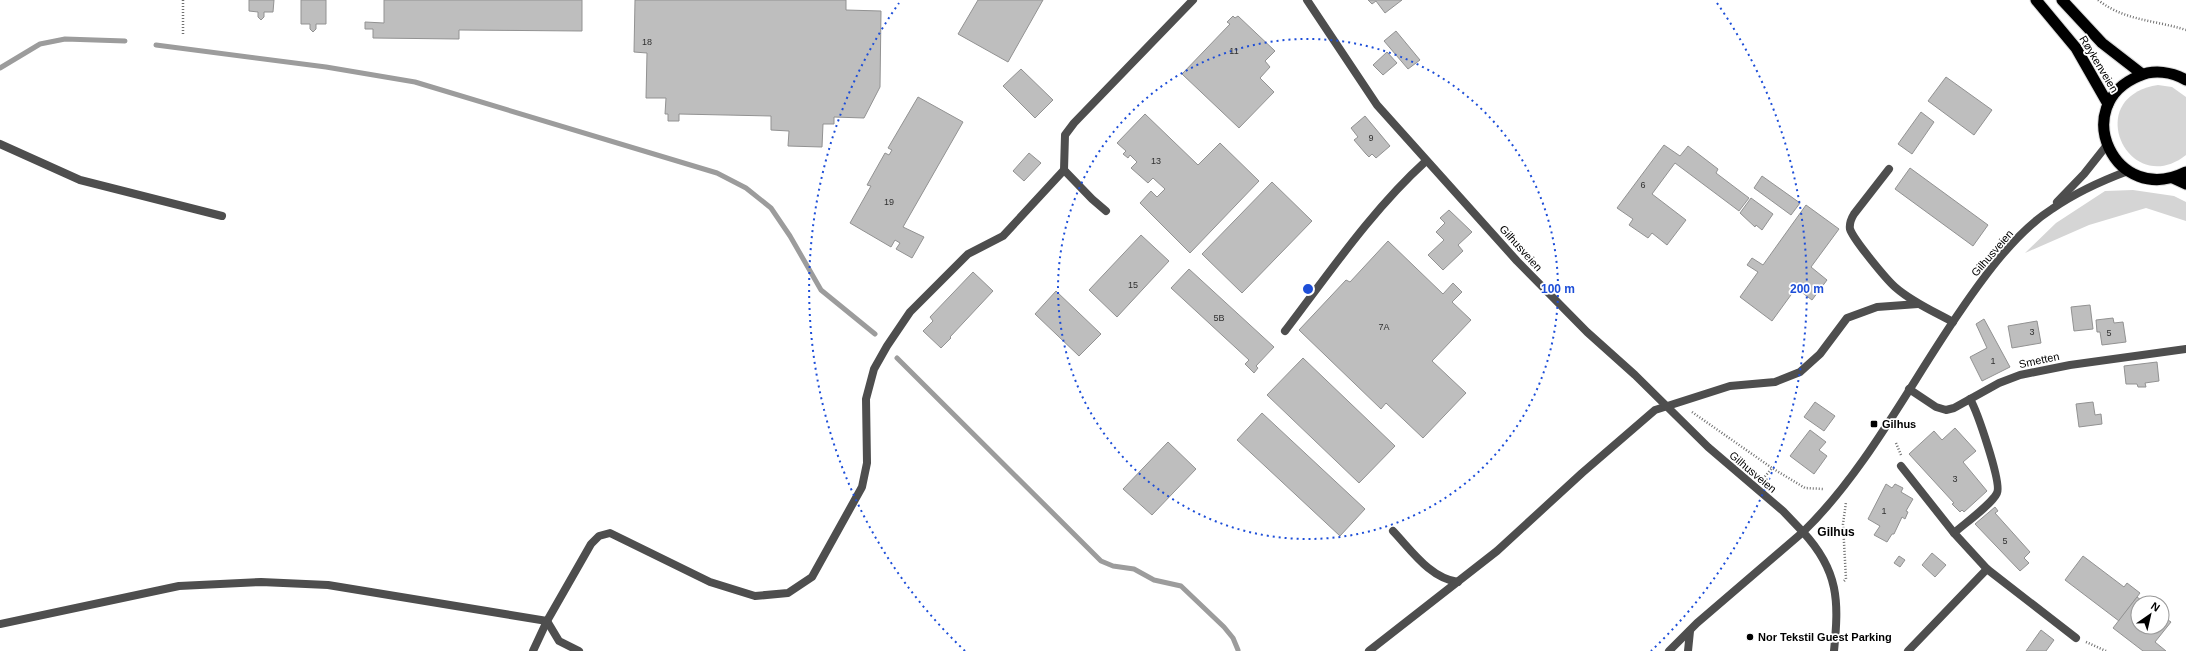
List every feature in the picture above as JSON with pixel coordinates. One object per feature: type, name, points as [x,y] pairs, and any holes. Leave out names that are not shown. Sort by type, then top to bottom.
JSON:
[{"type":"highway","name":"Røykenveien","points":[[2036,0],[2076,48],[2108,104]]},
{"type":"highway","name":"Røykenveien","points":[[2062,0],[2102,43],[2142,74]]},
{"type":"highway","points":[[2186,80],[2169,73],[2156,72],[2142,74],[2122,85],[2108,104],[2104,123],[2107,144],[2115,160],[2128,172],[2139,177],[2152,180],[2173,178],[2186,172]]},
{"type":"highway","points":[[2173,178],[2186,184]]},
{"type":"street","points":[[533,651],[547,621],[591,544],[599,536],[610,533],[710,582],[755,596],[788,593],[812,577],[862,487],[867,463],[866,399],[874,369],[887,346],[910,312],[968,254],[1003,236],[1064,170],[1065,135],[1086,110],[1193,0]]},
{"type":"street","name":"Gilhusveien","points":[[1307,0],[1377,105],[1426,161],[1551,296],[1708,447],[1783,511],[1803,532]]},
{"type":"street","points":[[0,144],[80,180],[222,216]]},
{"type":"street","name":"Gilhusveien","points":[[1668,651],[1803,532],[1837,496],[1952,322],[1993,265],[2051,209],[2084,174],[2107,144]]},
{"type":"street","points":[[1285,331],[1372,218],[1398,191],[1407,179],[1426,161]]},
{"type":"street","points":[[1889,169],[1854,214],[1850,221],[1850,229],[1868,255],[1895,287],[1918,304],[1952,322]]},
{"type":"street","points":[[1064,170],[1092,200],[1106,211]]},
{"type":"street","name":"Gilhusveien","points":[[2051,209],[2094,184],[2128,172]]},
{"type":"street","points":[[1369,651],[1497,551],[1582,473],[1655,410],[1730,386],[1775,382],[1800,372],[1820,354],[1847,318],[1877,307],[1918,304]]},
{"type":"street","name":"Smetten","points":[[1909,389],[1941,410],[1954,408],[1999,383],[2020,375],[2070,365],[2186,349]]},
{"type":"street","points":[[1954,533],[1994,497],[1998,489],[1996,474],[1970,400]]},
{"type":"street","points":[[1901,466],[1954,533],[1987,569],[2076,638]]},
{"type":"street","points":[[1393,531],[1429,569],[1442,578],[1458,582]]},
{"type":"street","points":[[1803,532],[1821,553],[1834,582],[1838,615],[1834,651]]},
{"type":"street","points":[[1908,651],[1987,569]]},
{"type":"street","points":[[0,624],[179,586],[261,582],[328,585],[547,621],[559,641],[579,651]]},
{"type":"street","points":[[1688,651],[1690,631]]},
{"type":"path","points":[[183,0],[184,34]]},
{"type":"path","points":[[2098,0],[2123,15],[2137,20],[2186,30]]},
{"type":"path","points":[[1674,413],[1681,410],[1692,412],[1772,468],[1805,488],[1824,489]]},
{"type":"path","points":[[1761,481],[1772,468]]},
{"type":"path","points":[[1836,592],[1846,579],[1843,524],[1848,503],[1846,502]]},
{"type":"path","points":[[2076,638],[2097,645],[2106,651]]},
{"type":"shaded area","points":[[2158,85],[2172,87],[2186,97],[2186,155],[2165,165],[2147,165],[2132,156],[2121,141],[2118,124],[2121,107],[2134,93]]},
{"type":"shaded area","points":[[2133,190],[2174,196],[2186,202],[2186,221],[2146,208],[2089,225],[2025,253],[2056,223],[2105,191]]},
{"type":"building","points":[[249,0],[274,0],[273,12],[264,12],[264,17],[261,20],[258,17],[258,12],[249,11]]},
{"type":"building","points":[[301,0],[326,0],[326,24],[316,24],[316,29],[313,32],[310,29],[310,24],[301,24]]},
{"type":"building","points":[[384,0],[582,0],[582,31],[459,30],[459,39],[373,38],[373,29],[365,29],[365,22],[384,23]]},
{"type":"building","points":[[635,0],[846,0],[846,10],[881,11],[880,87],[864,118],[834,117],[834,124],[823,124],[822,147],[788,146],[789,131],[771,130],[771,116],[679,114],[679,121],[668,121],[668,114],[665,114],[666,98],[646,98],[647,53],[634,52]]},
{"type":"building","points":[[978,0],[1043,0],[1008,62],[958,34]]},
{"type":"building","points":[[1368,0],[1402,0],[1385,13],[1376,1],[1372,4]]},
{"type":"building","points":[[1233,16],[1235,18],[1238,16],[1275,51],[1265,61],[1270,67],[1260,78],[1274,92],[1239,128],[1182,74],[1230,24],[1227,22]]},
{"type":"building","points":[[1396,31],[1420,60],[1408,69],[1384,41]]},
{"type":"building","points":[[1387,52],[1397,63],[1383,75],[1373,65]]},
{"type":"building","points":[[1021,69],[1053,100],[1035,118],[1003,86]]},
{"type":"building","points":[[1946,77],[1992,110],[1974,135],[1928,101]]},
{"type":"building","points":[[918,97],[963,122],[903,227],[924,237],[912,258],[896,249],[900,243],[895,240],[891,247],[850,223],[871,186],[867,185],[885,153],[889,155],[892,150],[888,148]]},
{"type":"building","points":[[1921,112],[1934,122],[1912,154],[1898,144]]},
{"type":"building","points":[[1145,114],[1198,165],[1220,143],[1259,181],[1190,253],[1140,203],[1151,191],[1157,197],[1165,189],[1153,178],[1148,183],[1131,168],[1137,162],[1130,155],[1128,158],[1123,154],[1126,151],[1117,143]]},
{"type":"building","points":[[1365,116],[1390,146],[1376,158],[1372,154],[1369,157],[1354,140],[1358,137],[1351,128]]},
{"type":"building","points":[[1664,145],[1680,156],[1688,146],[1718,169],[1716,173],[1749,198],[1739,211],[1675,163],[1652,194],[1686,220],[1667,245],[1652,233],[1648,238],[1629,225],[1633,219],[1617,208]]},
{"type":"building","points":[[1029,153],[1041,163],[1024,181],[1013,171]]},
{"type":"building","points":[[1910,168],[1988,225],[1973,246],[1895,189]]},
{"type":"building","points":[[1762,176],[1800,203],[1791,215],[1754,188]]},
{"type":"building","points":[[1272,182],[1312,221],[1242,293],[1202,254]]},
{"type":"building","points":[[1751,198],[1773,214],[1762,230],[1756,225],[1755,227],[1740,213]]},
{"type":"building","points":[[1806,205],[1839,229],[1811,267],[1827,280],[1812,300],[1796,288],[1772,321],[1740,297],[1758,272],[1747,265],[1752,258],[1763,265]]},
{"type":"building","points":[[1449,210],[1472,232],[1458,245],[1463,251],[1443,270],[1428,255],[1444,240],[1436,232],[1445,223],[1440,218]]},
{"type":"building","points":[[1141,235],[1169,261],[1117,317],[1089,290]]},
{"type":"building","points":[[1388,241],[1443,294],[1453,283],[1462,292],[1452,302],[1471,320],[1432,361],[1466,393],[1423,438],[1386,403],[1381,409],[1299,330],[1346,280],[1350,282]]},
{"type":"building","points":[[1189,269],[1274,347],[1256,366],[1258,368],[1254,373],[1245,364],[1249,360],[1171,288]]},
{"type":"building","points":[[973,272],[993,291],[941,348],[923,331],[933,321],[930,317]]},
{"type":"building","points":[[1056,291],[1101,334],[1079,356],[1035,314]]},
{"type":"building","points":[[2090,305],[2093,329],[2074,331],[2071,307]]},
{"type":"building","points":[[2113,318],[2114,323],[2123,322],[2126,342],[2102,345],[2100,332],[2097,332],[2096,320]]},
{"type":"building","points":[[1984,319],[2010,367],[1982,381],[1970,357],[1987,348],[1976,324]]},
{"type":"building","points":[[2037,321],[2041,343],[2012,348],[2008,326]]},
{"type":"building","points":[[1303,358],[1395,446],[1359,483],[1267,395]]},
{"type":"building","points":[[2157,362],[2159,381],[2145,383],[2146,387],[2138,387],[2137,384],[2126,384],[2124,366]]},
{"type":"building","points":[[1815,402],[1835,416],[1824,431],[1804,417]]},
{"type":"building","points":[[2093,402],[2095,415],[2101,414],[2102,424],[2079,427],[2076,404]]},
{"type":"building","points":[[1262,413],[1365,509],[1340,536],[1237,440]]},
{"type":"building","points":[[1955,428],[1976,451],[1963,462],[1987,491],[1964,512],[1962,510],[1960,512],[1952,504],[1954,503],[1909,454],[1934,431],[1942,440]]},
{"type":"building","points":[[1810,430],[1826,442],[1819,450],[1827,456],[1814,474],[1790,456]]},
{"type":"building","points":[[1168,442],[1196,469],[1152,515],[1123,489]]},
{"type":"building","points":[[1886,484],[1892,488],[1895,484],[1903,488],[1901,492],[1913,499],[1906,511],[1908,512],[1905,519],[1902,517],[1894,534],[1892,534],[1887,542],[1874,535],[1880,526],[1868,519]]},
{"type":"building","points":[[1995,507],[1998,511],[1995,513],[2030,552],[2024,558],[2029,563],[2020,571],[1975,524]]},
{"type":"building","points":[[1932,553],[1946,565],[1935,577],[1922,565]]},
{"type":"building","points":[[1899,556],[1905,560],[1900,567],[1894,563]]},
{"type":"building","points":[[2083,556],[2124,587],[2127,583],[2140,593],[2138,595],[2130,595],[2130,606],[2119,621],[2065,580]]},
{"type":"building","points":[[2130,606],[2130,635],[2161,635],[2155,642],[2166,651],[2143,651],[2113,628]]},
{"type":"building","points":[[2041,630],[2054,640],[2046,651],[2026,651]]},
{"type":"waterway","points":[[0,68],[40,44],[65,39],[125,41]]},
{"type":"waterway","points":[[156,45],[326,67],[415,82],[717,173],[746,188],[771,208],[790,236],[821,290],[875,334]]},
{"type":"waterway","points":[[897,358],[1101,561],[1113,566],[1134,569],[1154,580],[1181,586],[1224,627],[1233,638],[1238,650]]},
{"type":"place","name":"Gilhus","points":[[1874,424]]},
{"type":"place","name":"Nor Tekstil Guest Parking","points":[[1750,637]]},
{"type":"district","name":"Gilhus","points":[[1836,532]]}]
